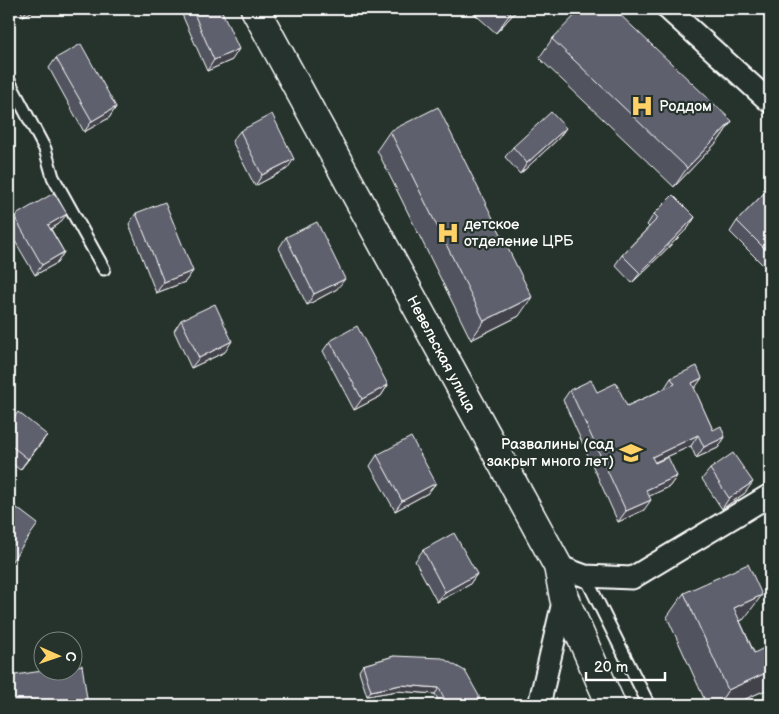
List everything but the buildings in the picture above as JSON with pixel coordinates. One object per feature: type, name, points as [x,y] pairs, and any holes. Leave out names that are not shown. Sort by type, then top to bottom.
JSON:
[{"type":"street","name":"Невельская улица","points":[[255,9],[558,566],[564,598],[611,705]]},
{"type":"street","points":[[668,9],[770,102]]},
{"type":"street","points":[[558,566],[585,576],[632,578],[770,495]]},
{"type":"street","points":[[539,705],[564,598]]},
{"type":"lane","points":[[9,81],[45,148],[53,177],[104,269]]},
{"type":"lane","points":[[585,576],[649,705]]},
{"type":"place","name":"Роддом","points":[[642,106]]},
{"type":"place","name":"детское отделение ЦРБ","points":[[448,233]]},
{"type":"place","name":"Развалины (сад закрыт много лет)","points":[[631,453]]}]
